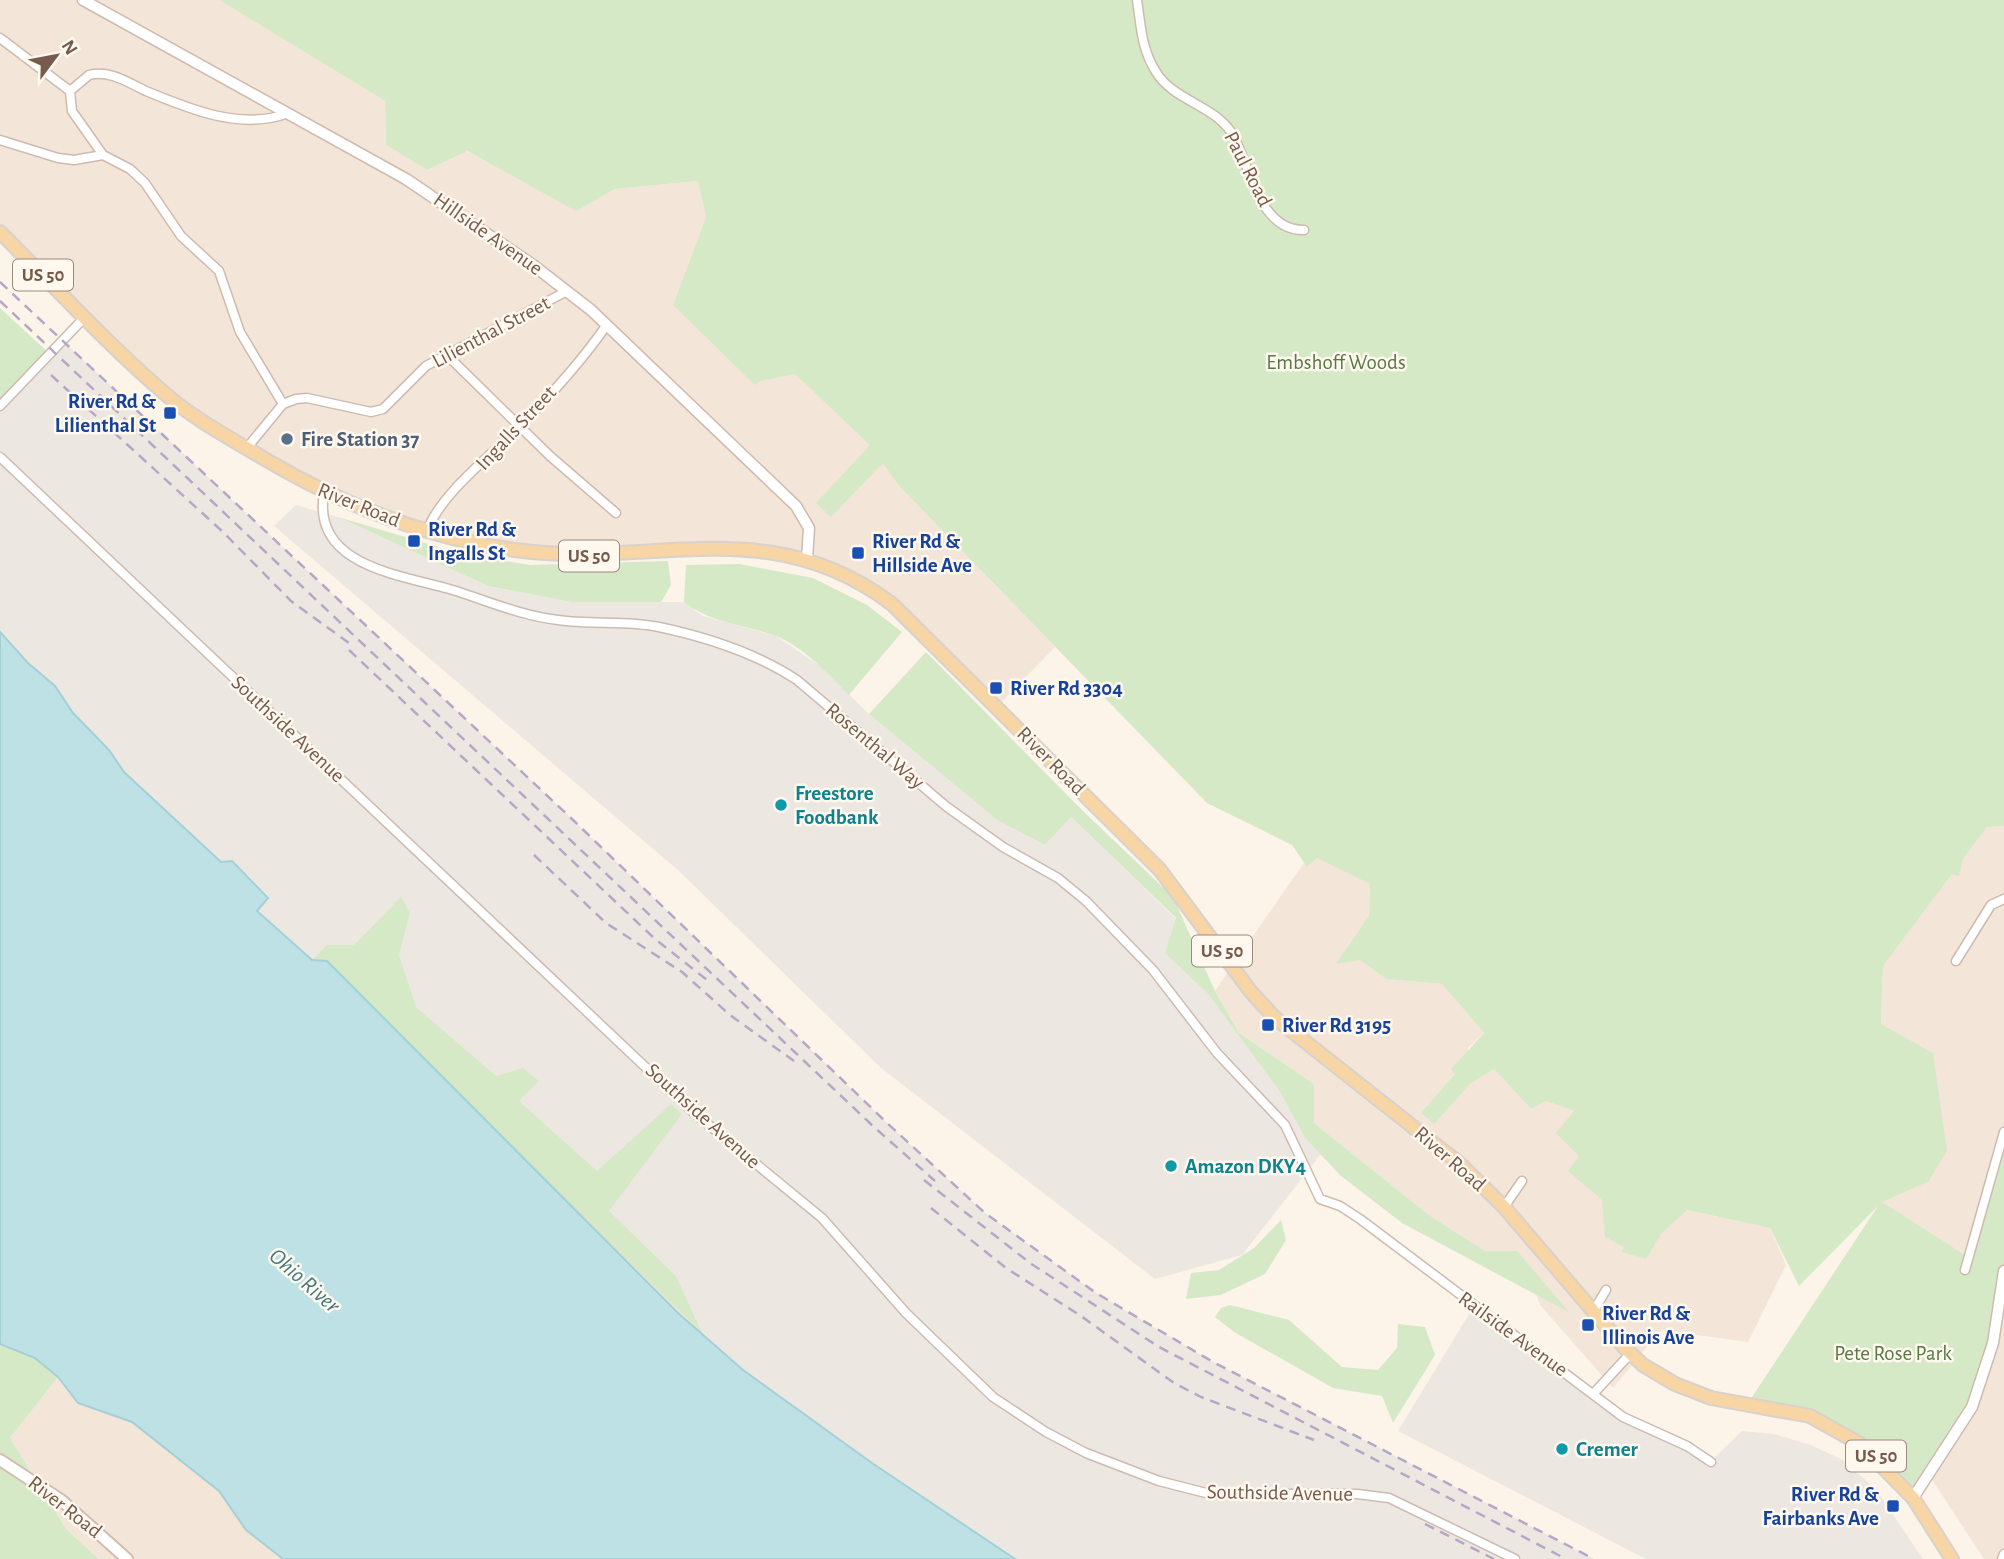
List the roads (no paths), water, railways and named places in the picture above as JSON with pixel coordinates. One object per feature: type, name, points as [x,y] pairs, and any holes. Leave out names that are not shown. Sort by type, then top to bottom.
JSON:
[{"type":"main road","name":"River Road","points":[[0,232],[171,398],[246,449],[324,493],[372,514],[482,544],[549,554],[589,556],[731,547],[780,552],[807,559],[867,585],[892,604],[1160,870],[1251,992],[1274,1017],[1436,1143],[1504,1207],[1630,1354],[1658,1375],[1711,1398],[1810,1416],[1829,1426],[1876,1457],[1913,1498],[1952,1559]]},
{"type":"main road","name":"River Road","points":[[0,1460],[61,1500],[127,1559]]},
{"type":"street","name":"Hillside Avenue","points":[[83,0],[438,198],[567,292],[796,506],[808,528],[807,559]]},
{"type":"street","name":"Paul Road","points":[[1137,0],[1142,40],[1157,74],[1182,96],[1223,122],[1235,138],[1243,165],[1267,210],[1285,225],[1304,230]]},
{"type":"street","points":[[0,38],[70,91],[72,111],[103,155],[130,169],[145,183],[181,236],[219,271],[240,332],[283,404],[246,449]]},
{"type":"street","points":[[70,91],[82,79],[106,73],[173,102],[220,116],[248,121],[288,113]]},
{"type":"street","points":[[0,140],[58,159],[74,160],[103,155]]},
{"type":"street","name":"Lilienthal Street","points":[[283,404],[307,398],[377,411],[388,405],[416,374],[567,292]]},
{"type":"street","points":[[0,406],[85,317]]},
{"type":"street","name":"Ingalls Street","points":[[427,531],[441,507],[521,425],[591,347],[606,326]]},
{"type":"street","points":[[444,357],[453,361],[616,513]]},
{"type":"street","name":"Southside Avenue","points":[[0,457],[694,1113],[821,1217],[906,1313],[993,1397],[1046,1432],[1086,1453],[1191,1491],[1231,1495],[1357,1494],[1388,1498],[1515,1559]]},
{"type":"street","name":"Rosenthal Way","points":[[324,493],[322,520],[329,535],[361,563],[384,573],[455,591],[524,614],[560,621],[639,623],[662,627],[770,662],[797,680],[947,807],[1003,847],[1058,878],[1086,901],[1153,970],[1217,1053],[1285,1125],[1320,1199]]},
{"type":"street","points":[[1956,961],[1991,905],[2004,899]]},
{"type":"street","points":[[1965,1270],[2004,1132]]},
{"type":"street","points":[[1504,1207],[1522,1181]]},
{"type":"street","name":"Railside Avenue","points":[[1320,1199],[1340,1206],[1360,1219],[1623,1417],[1687,1447],[1711,1462]]},
{"type":"street","points":[[1913,1498],[1972,1407],[1999,1344],[2004,1271]]},
{"type":"street","points":[[1593,1311],[1606,1290]]},
{"type":"street","points":[[1594,1393],[1630,1354]]},
{"type":"street","points":[[2001,1559],[2004,1554]]},
{"type":"water","name":"Ohio River","points":[[0,632],[28,663],[55,686],[73,713],[109,750],[124,772],[221,862],[232,861],[268,898],[257,911],[312,960],[327,961],[678,1313],[743,1370],[872,1463],[1015,1559],[283,1559],[246,1530],[219,1491],[132,1422],[78,1403],[58,1377],[35,1358],[0,1344]]},
{"type":"railway","points":[[0,282],[572,819],[886,1122],[985,1213],[1096,1293],[1213,1362],[1594,1559]]},
{"type":"railway","points":[[0,301],[874,1127],[935,1181]]},
{"type":"railway","points":[[51,375],[223,532],[291,601],[353,646]]},
{"type":"railway","points":[[349,650],[655,939],[707,980]]},
{"type":"railway","points":[[534,855],[606,923],[682,972],[730,1015],[794,1061]]},
{"type":"railway","points":[[924,1180],[1030,1263],[1159,1347],[1566,1559]]},
{"type":"railway","points":[[931,1208],[1006,1268],[1081,1316],[1174,1383],[1201,1397],[1314,1440]]},
{"type":"railway","points":[[1425,1524],[1494,1559]]},
{"type":"place","name":"River Rd & Lilienthal St","points":[[170,413]]},
{"type":"place","name":"Fire Station 37","points":[[287,439]]},
{"type":"place","name":"River Rd & Ingalls St","points":[[414,541]]},
{"type":"place","name":"River Rd & Hillside Ave","points":[[858,553]]},
{"type":"place","name":"River Rd 3304","points":[[996,688]]},
{"type":"place","name":"Freestore Foodbank","points":[[781,805]]},
{"type":"place","name":"River Rd 3195","points":[[1268,1025]]},
{"type":"place","name":"Amazon DKY4","points":[[1171,1166]]},
{"type":"place","name":"River Rd & Illinois Ave","points":[[1588,1325]]},
{"type":"place","name":"Cremer","points":[[1562,1449]]},
{"type":"place","name":"River Rd & Fairbanks Ave","points":[[1893,1506]]},
{"type":"park label","name":"Embshoff Woods","points":[[1336,362]]},
{"type":"park label","name":"Pete Rose Park","points":[[1893,1353]]}]
